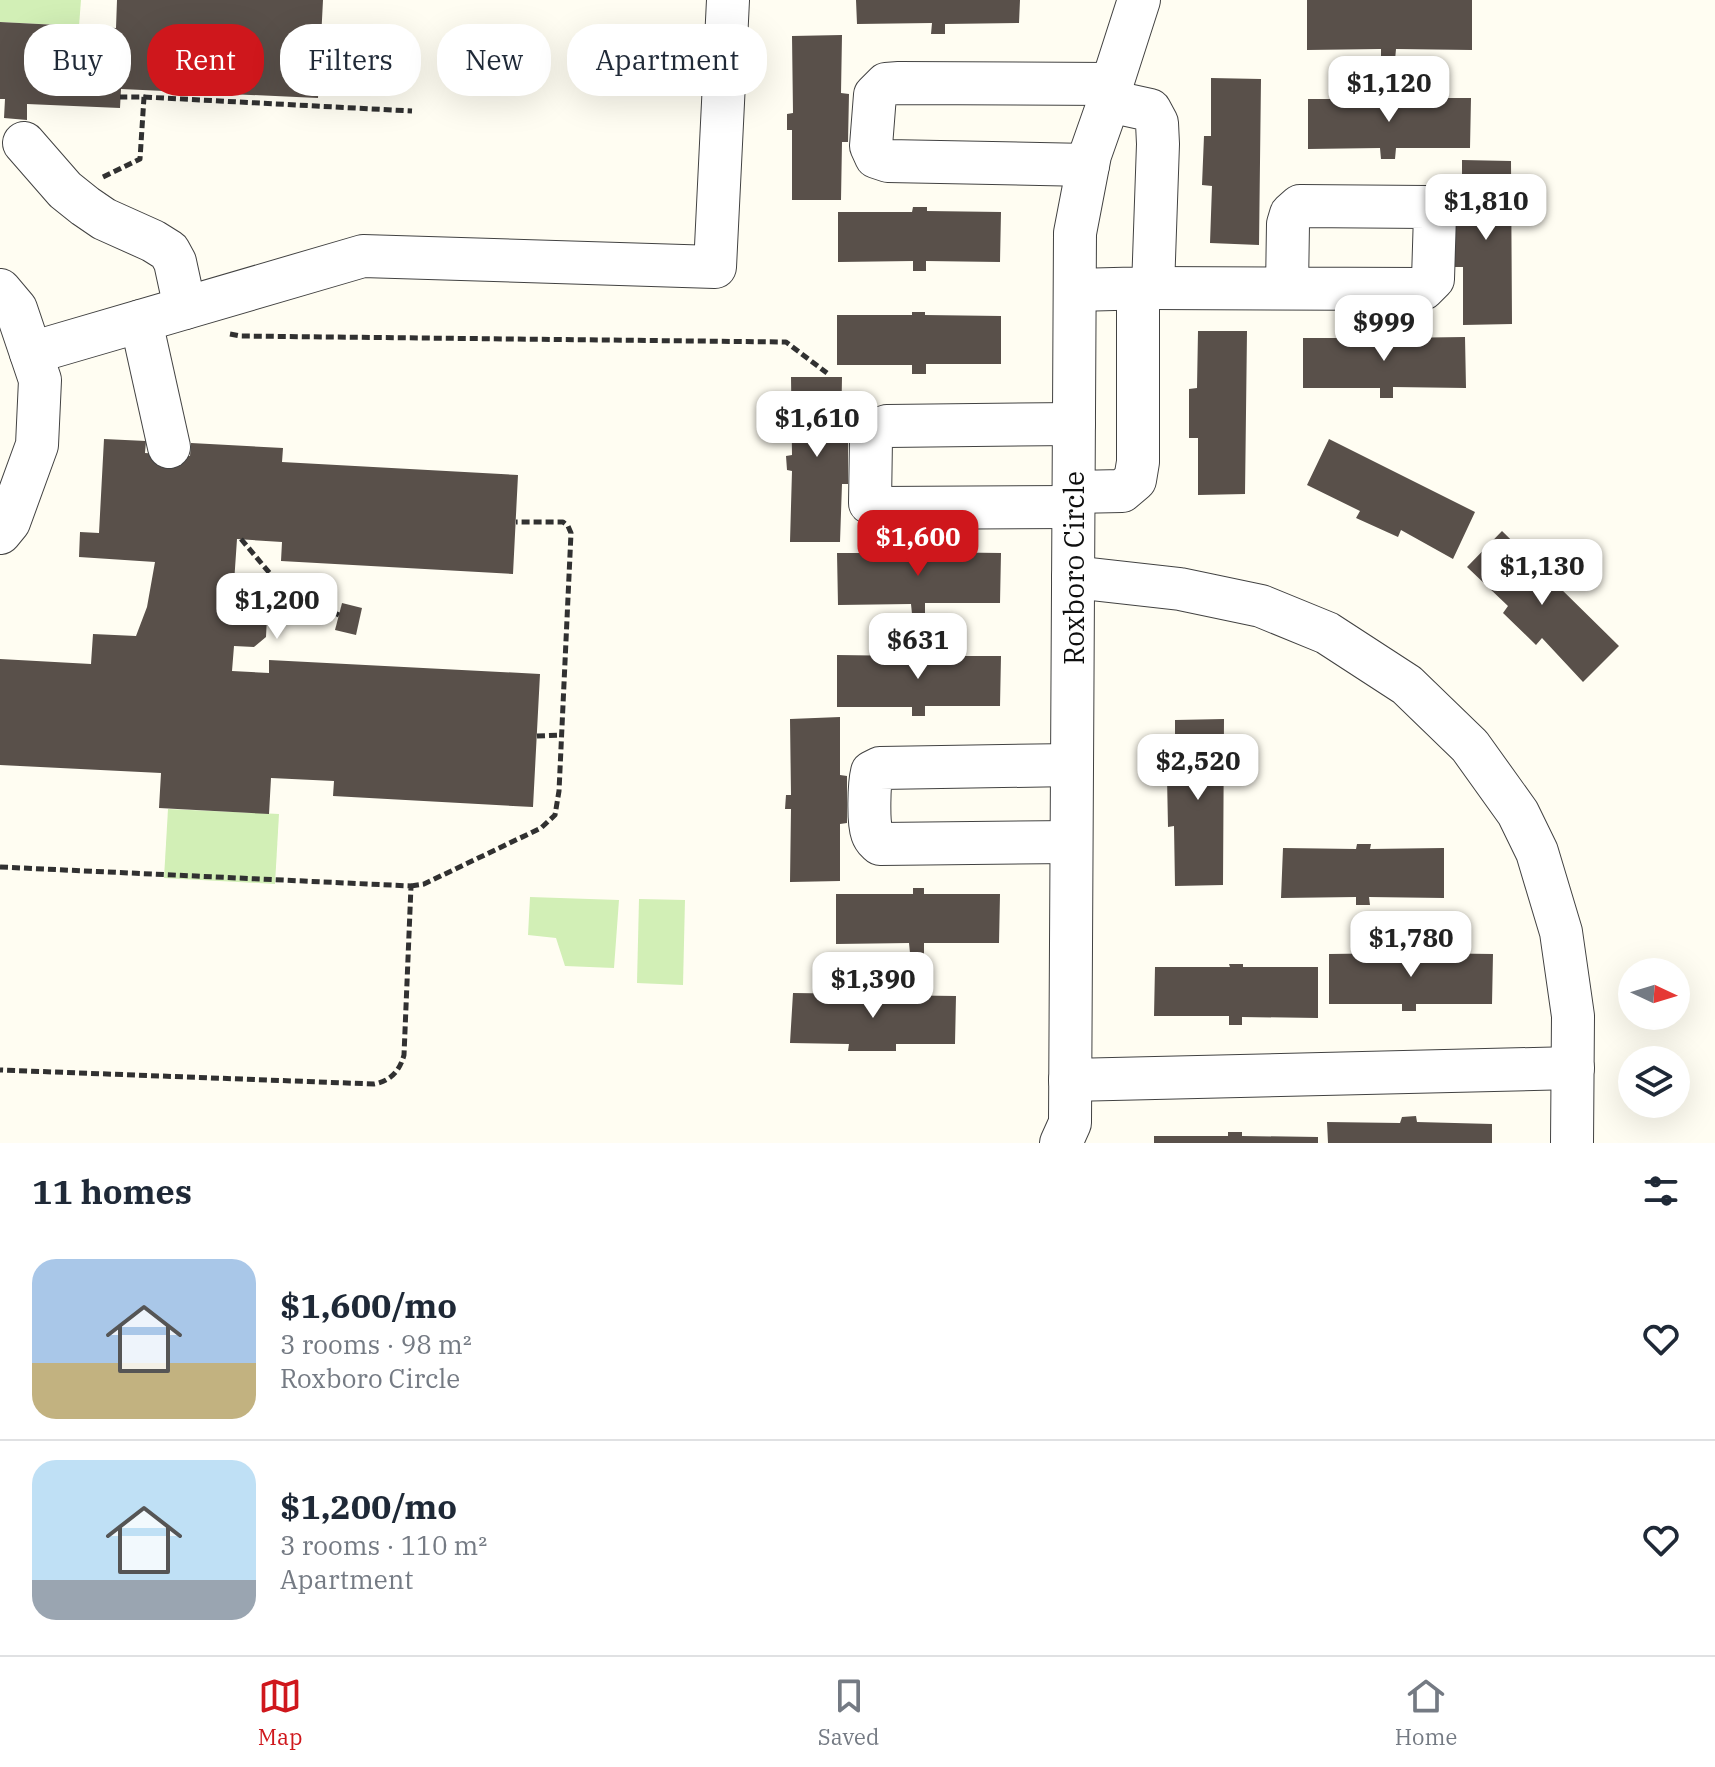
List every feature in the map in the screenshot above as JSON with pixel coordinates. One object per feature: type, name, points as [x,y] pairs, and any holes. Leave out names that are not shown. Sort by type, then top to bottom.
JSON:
[{"type":"street","points":[[31,353],[363,256],[715,267],[728,0]]},
{"type":"street","name":"Roxboro Circle","points":[[1061,1143],[1070,1123],[1075,233],[1090,155],[1139,0]]},
{"type":"street","points":[[1074,424],[887,426],[878,429],[871,439],[870,503],[879,508],[1073,499],[1122,491],[1135,480],[1158,144],[1157,123],[1150,110],[1110,93],[899,83],[886,84],[875,95],[871,146],[876,157],[888,161],[1088,165]]},
{"type":"street","points":[[24,143],[70,194],[104,219],[169,251],[195,305]]},
{"type":"street","points":[[1075,290],[1287,288]]},
{"type":"street","points":[[0,290],[16,309],[40,380],[37,445],[9,522],[0,533]]},
{"type":"street","points":[[141,321],[169,447]]},
{"type":"street","points":[[1073,577],[1180,589],[1258,605],[1327,633],[1407,685],[1470,746],[1518,813],[1537,852],[1561,932],[1573,1016],[1572,1143]]},
{"type":"street","points":[[1071,842],[880,844],[871,829],[870,780],[872,772],[880,768],[1072,765]]},
{"type":"street","points":[[1070,1080],[1573,1068]]},
{"type":"path","points":[[120,97],[412,111]]},
{"type":"path","points":[[70,194],[140,159],[144,97]]},
{"type":"path","points":[[195,305],[229,334],[240,336],[786,342],[827,373]]},
{"type":"path","points":[[0,867],[411,886],[424,884],[550,822],[558,804],[571,533],[563,522],[516,522]]},
{"type":"path","points":[[241,539],[283,589],[339,615]]},
{"type":"path","points":[[537,736],[561,735]]},
{"type":"path","points":[[0,1070],[382,1083],[396,1072],[404,1055],[411,886]]},
{"type":"green space","points":[[0,0],[81,0],[79,24],[0,22]]},
{"type":"green space","points":[[168,809],[279,814],[275,884],[164,878]]},
{"type":"green space","points":[[530,897],[619,900],[614,968],[565,966],[556,938],[528,935]]},
{"type":"green space","points":[[639,899],[685,900],[683,985],[637,983]]},
{"type":"building","points":[[117,0],[323,0],[322,24],[280,24],[280,96],[318,98],[264,96],[264,24],[147,24],[147,90],[131,89],[131,24],[116,24]]},
{"type":"building","points":[[856,0],[1020,0],[1019,23],[945,24],[945,34],[931,34],[932,23],[857,24]]},
{"type":"building","points":[[1307,0],[1472,0],[1472,50],[1396,49],[1395,60],[1381,59],[1381,49],[1307,50]]},
{"type":"building","points":[[0,22],[39,24],[24,24],[24,96],[121,96],[120,108],[27,104],[27,120],[4,118],[5,99],[0,99]]},
{"type":"building","points":[[842,35],[841,93],[849,94],[848,142],[842,142],[841,200],[792,200],[792,130],[787,130],[787,114],[793,113],[792,36]]},
{"type":"building","points":[[1211,78],[1261,79],[1259,245],[1210,243],[1212,186],[1202,185],[1204,136],[1211,136]]},
{"type":"building","points":[[1382,96],[1471,98],[1470,148],[1396,148],[1395,159],[1381,159],[1380,148],[1308,149],[1308,99],[1382,99]]},
{"type":"building","points":[[1462,160],[1511,161],[1512,324],[1463,325],[1463,267],[1454,267],[1455,219],[1462,219]]},
{"type":"building","points":[[913,207],[927,207],[927,211],[1001,212],[1000,262],[926,261],[926,271],[913,271],[913,261],[838,262],[838,212],[912,212]]},
{"type":"building","points":[[912,312],[925,312],[925,315],[1001,316],[1001,364],[926,364],[926,374],[912,374],[912,365],[837,365],[837,315],[912,315]]},
{"type":"building","points":[[1198,331],[1247,331],[1245,494],[1198,495],[1198,438],[1189,438],[1189,389],[1197,388]]},
{"type":"building","points":[[1379,333],[1392,334],[1393,338],[1465,337],[1466,388],[1393,387],[1393,398],[1380,398],[1380,388],[1303,388],[1303,338],[1379,338]]},
{"type":"building","points":[[791,377],[842,377],[841,436],[848,435],[848,484],[842,484],[840,542],[790,542],[792,471],[787,470],[786,456],[792,455]]},
{"type":"building","points":[[104,439],[146,441],[145,453],[190,456],[191,443],[283,448],[282,462],[518,475],[513,574],[281,561],[282,542],[237,539],[234,583],[259,584],[268,596],[266,637],[254,647],[234,646],[232,671],[269,673],[269,660],[540,674],[533,807],[333,796],[334,781],[271,778],[269,814],[159,808],[161,773],[0,765],[0,659],[91,664],[93,634],[136,636],[147,607],[155,562],[79,557],[80,532],[99,533]]},
{"type":"building","points":[[1329,439],[1475,512],[1453,559],[1401,530],[1398,537],[1356,518],[1360,511],[1307,485]]},
{"type":"building","points":[[1502,531],[1619,646],[1583,682],[1542,638],[1536,645],[1503,613],[1508,606],[1467,567]]},
{"type":"building","points":[[911,546],[924,546],[924,552],[1001,553],[1000,603],[925,603],[925,614],[912,614],[911,604],[838,605],[837,553],[911,553]]},
{"type":"building","points":[[342,603],[362,608],[356,635],[335,630]]},
{"type":"building","points":[[911,652],[926,652],[925,656],[1001,656],[1000,706],[925,706],[925,716],[912,716],[912,707],[837,707],[837,655],[911,656]]},
{"type":"building","points":[[840,717],[840,775],[847,776],[847,823],[840,824],[840,881],[790,882],[791,809],[785,809],[786,795],[791,795],[790,719]]},
{"type":"building","points":[[1224,719],[1223,885],[1175,886],[1174,826],[1168,827],[1167,777],[1175,776],[1175,720]]},
{"type":"building","points":[[1357,844],[1371,844],[1370,849],[1444,848],[1444,898],[1369,897],[1370,905],[1356,905],[1356,897],[1281,898],[1283,848],[1356,849]]},
{"type":"building","points":[[913,888],[924,888],[924,894],[1000,894],[999,943],[924,943],[924,954],[910,953],[909,943],[836,944],[836,894],[913,894]]},
{"type":"building","points":[[1404,951],[1493,954],[1492,1004],[1416,1004],[1416,1011],[1402,1011],[1402,1004],[1329,1004],[1329,954]]},
{"type":"building","points":[[1229,964],[1243,964],[1243,967],[1318,967],[1318,1018],[1242,1017],[1242,1025],[1229,1025],[1229,1016],[1154,1016],[1155,967],[1230,967]]},
{"type":"building","points":[[868,991],[880,992],[880,995],[956,996],[955,1044],[896,1044],[896,1051],[848,1051],[849,1044],[790,1043],[793,993],[868,994]]},
{"type":"building","points":[[1416,1116],[1417,1122],[1492,1124],[1492,1143],[1328,1143],[1327,1122],[1400,1123],[1402,1117]]},
{"type":"building","points":[[1228,1132],[1242,1132],[1242,1136],[1318,1137],[1318,1143],[1154,1143],[1154,1136],[1228,1136]]}]
